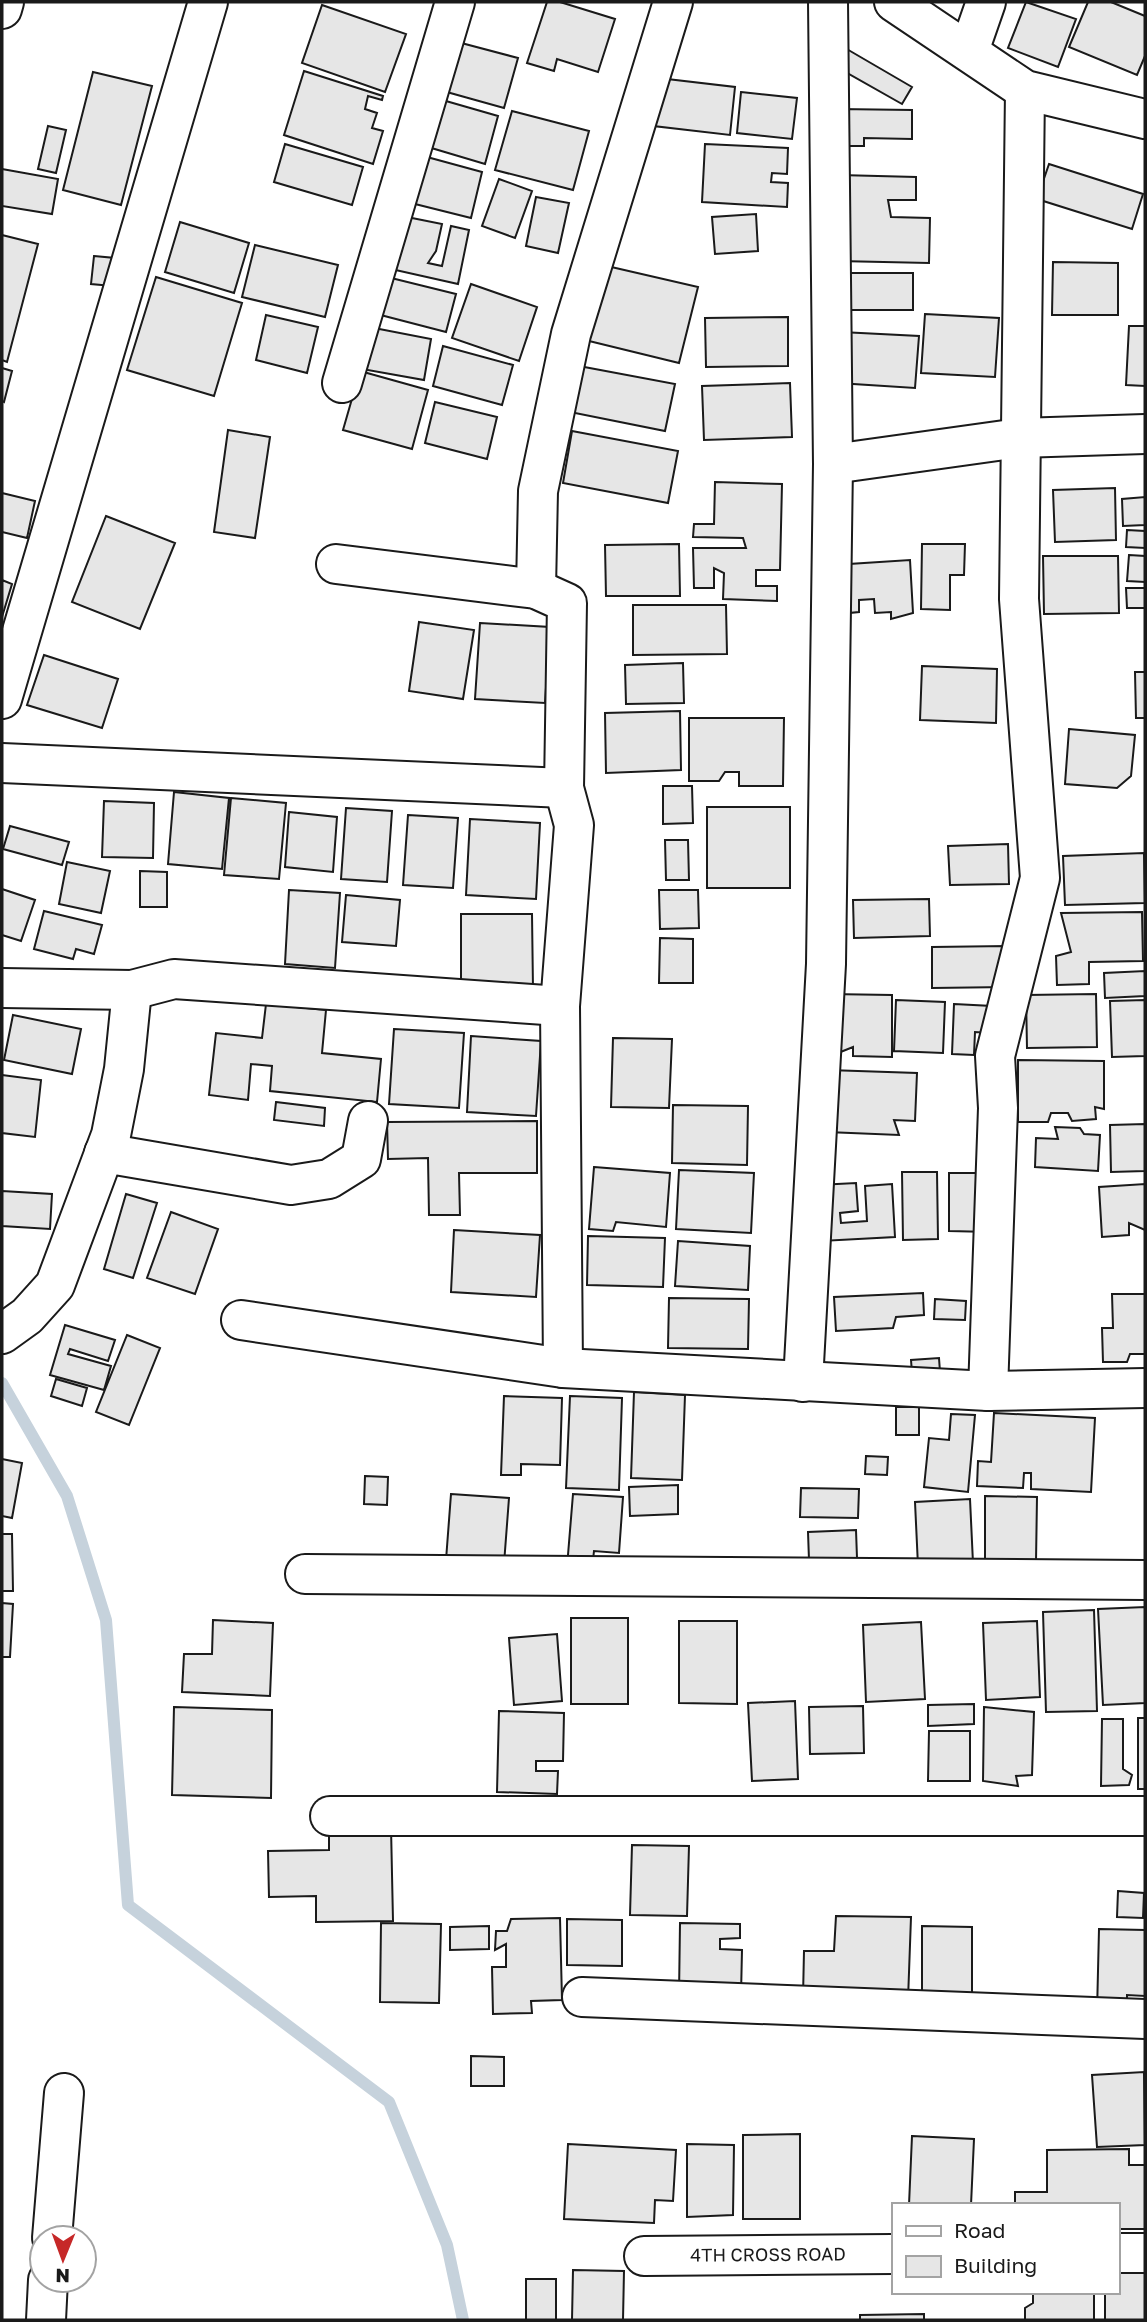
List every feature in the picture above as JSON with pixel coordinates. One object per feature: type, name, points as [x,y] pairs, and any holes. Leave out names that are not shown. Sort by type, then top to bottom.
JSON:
[{"type":"street","points":[[2,9],[4,2]]},
{"type":"street","points":[[2,699],[208,2]]},
{"type":"street","points":[[342,383],[455,2]]},
{"type":"street","points":[[536,589],[538,491],[571,334],[668,11],[673,2]]},
{"type":"street","points":[[803,1382],[826,964],[833,464],[828,2]]},
{"type":"street","points":[[894,2],[1025,90],[1145,119]]},
{"type":"street","points":[[969,51],[986,2]]},
{"type":"street","points":[[988,1391],[998,1108],[995,1056],[1041,878],[1019,599],[1025,90]]},
{"type":"street","points":[[833,464],[1019,438],[1145,434]]},
{"type":"street","points":[[335,564],[536,589],[567,603],[564,788],[574,825],[560,1006],[563,1368]]},
{"type":"street","points":[[2,762],[564,788]]},
{"type":"street","points":[[2,988],[132,990],[174,979],[560,1006]]},
{"type":"street","points":[[2,1334],[27,1316],[55,1285],[104,1153],[124,1069],[132,990]]},
{"type":"street","points":[[104,1153],[291,1185],[329,1179],[360,1159],[368,1121]]},
{"type":"street","points":[[241,1320],[563,1368],[988,1391],[1145,1388]]},
{"type":"street","points":[[305,1574],[1145,1580]]},
{"type":"street","points":[[330,1816],[1145,1816]]},
{"type":"street","points":[[582,1997],[1145,2019]]},
{"type":"street","points":[[53,2224],[64,2093]]},
{"type":"street","points":[[1119,2253],[1145,2253]]},
{"type":"street","name":"4TH CROSS ROAD","points":[[644,2256],[892,2255]]},
{"type":"street","points":[[46,2320],[47,2294]]},
{"type":"building","points":[[547,2],[560,2],[615,19],[598,72],[557,59],[554,71],[527,63]]},
{"type":"building","points":[[1026,2],[1076,19],[1058,67],[1008,48]]},
{"type":"building","points":[[1088,2],[1111,2],[1145,16],[1145,56],[1137,75],[1069,47]]},
{"type":"building","points":[[322,5],[406,34],[385,92],[302,63]]},
{"type":"building","points":[[450,40],[518,58],[504,108],[436,89]]},
{"type":"building","points":[[845,48],[912,87],[902,104],[835,66]]},
{"type":"building","points":[[304,71],[383,96],[382,100],[368,96],[365,109],[377,113],[372,128],[383,131],[373,164],[284,135]]},
{"type":"building","points":[[93,72],[152,86],[121,205],[63,190]]},
{"type":"building","points":[[650,77],[735,87],[730,135],[645,125]]},
{"type":"building","points":[[741,92],[797,98],[792,139],[737,133]]},
{"type":"building","points":[[432,97],[498,116],[485,164],[418,144]]},
{"type":"building","points":[[838,109],[912,110],[912,139],[864,138],[864,146],[838,146]]},
{"type":"building","points":[[512,111],[589,131],[573,190],[495,170]]},
{"type":"building","points":[[48,126],[66,130],[56,173],[38,169]]},
{"type":"building","points":[[285,144],[363,167],[352,205],[274,182]]},
{"type":"building","points":[[705,144],[788,148],[787,174],[772,173],[771,182],[788,183],[787,207],[702,202]]},
{"type":"building","points":[[416,154],[482,172],[471,218],[403,201]]},
{"type":"building","points":[[1049,164],[1143,194],[1132,229],[1037,199]]},
{"type":"building","points":[[2,169],[58,179],[52,214],[2,206]]},
{"type":"building","points":[[839,175],[916,177],[916,200],[888,200],[891,217],[930,218],[929,263],[838,261]]},
{"type":"building","points":[[499,179],[532,191],[515,238],[482,226]]},
{"type":"building","points":[[536,197],[569,203],[558,253],[526,246]]},
{"type":"building","points":[[756,214],[758,251],[715,254],[712,217]]},
{"type":"building","points":[[402,216],[442,224],[436,251],[428,263],[442,266],[451,226],[469,230],[458,284],[391,269]]},
{"type":"building","points":[[180,222],[249,243],[234,293],[165,272]]},
{"type":"building","points":[[2,235],[38,244],[7,362],[2,360]]},
{"type":"building","points":[[255,245],[338,265],[325,317],[242,297]]},
{"type":"building","points":[[94,256],[115,258],[112,286],[91,284]]},
{"type":"building","points":[[1053,262],[1118,263],[1118,315],[1052,315]]},
{"type":"building","points":[[607,266],[698,287],[679,363],[589,341]]},
{"type":"building","points":[[840,273],[913,273],[913,310],[840,310]]},
{"type":"building","points":[[379,275],[456,294],[446,332],[369,312]]},
{"type":"building","points":[[156,277],[242,303],[214,396],[127,370]]},
{"type":"building","points":[[471,284],[537,307],[519,361],[452,338]]},
{"type":"building","points":[[925,314],[999,318],[995,377],[921,373]]},
{"type":"building","points":[[266,315],[318,327],[307,373],[256,360]]},
{"type":"building","points":[[788,317],[788,366],[706,367],[705,318]]},
{"type":"building","points":[[1129,326],[1145,326],[1145,386],[1126,385]]},
{"type":"building","points":[[369,327],[431,339],[424,380],[362,369]]},
{"type":"building","points":[[841,332],[919,336],[915,388],[838,383]]},
{"type":"building","points":[[443,346],[513,365],[502,405],[433,386]]},
{"type":"building","points":[[579,366],[675,384],[665,431],[570,412]]},
{"type":"building","points":[[2,368],[12,371],[4,402],[2,401]]},
{"type":"building","points":[[360,371],[428,390],[412,449],[343,430]]},
{"type":"building","points":[[790,383],[792,437],[704,440],[702,386]]},
{"type":"building","points":[[435,402],[497,417],[487,459],[425,443]]},
{"type":"building","points":[[228,430],[270,437],[255,538],[214,532]]},
{"type":"building","points":[[572,431],[678,451],[668,503],[563,483]]},
{"type":"building","points":[[715,482],[782,484],[780,570],[756,570],[756,586],[777,586],[777,601],[723,599],[724,573],[714,568],[714,588],[694,588],[693,548],[746,548],[743,538],[693,537],[694,524],[714,524]]},
{"type":"building","points":[[1115,488],[1116,540],[1055,542],[1053,490]]},
{"type":"building","points":[[2,493],[35,501],[27,538],[2,532]]},
{"type":"building","points":[[1145,497],[1145,525],[1123,526],[1122,499]]},
{"type":"building","points":[[106,516],[175,543],[140,629],[72,602]]},
{"type":"building","points":[[1127,530],[1145,531],[1145,548],[1126,547]]},
{"type":"building","points":[[679,544],[680,596],[606,596],[605,545]]},
{"type":"building","points":[[922,544],[965,544],[964,575],[950,575],[950,610],[921,609]]},
{"type":"building","points":[[1129,555],[1145,556],[1145,582],[1127,581]]},
{"type":"building","points":[[1043,556],[1118,556],[1119,613],[1044,614]]},
{"type":"building","points":[[910,560],[913,613],[891,619],[891,612],[875,613],[874,599],[859,600],[859,612],[838,614],[849,564]]},
{"type":"building","points":[[2,580],[12,584],[2,617]]},
{"type":"building","points":[[1126,588],[1145,588],[1145,608],[1127,608]]},
{"type":"building","points":[[633,605],[726,605],[727,654],[633,655]]},
{"type":"building","points":[[419,622],[474,630],[463,699],[409,691]]},
{"type":"building","points":[[480,623],[550,627],[545,703],[475,699]]},
{"type":"building","points":[[44,655],[118,679],[102,728],[27,705]]},
{"type":"building","points":[[683,663],[684,703],[626,704],[625,665]]},
{"type":"building","points":[[922,666],[997,669],[996,723],[920,720]]},
{"type":"building","points":[[1135,672],[1145,672],[1145,718],[1136,718]]},
{"type":"building","points":[[680,711],[681,770],[606,773],[605,713]]},
{"type":"building","points":[[689,718],[784,718],[783,786],[739,786],[739,772],[725,772],[719,781],[689,781]]},
{"type":"building","points":[[1069,729],[1135,735],[1131,776],[1117,788],[1065,784]]},
{"type":"building","points":[[663,786],[692,786],[693,823],[663,824]]},
{"type":"building","points":[[174,792],[229,798],[222,869],[168,864]]},
{"type":"building","points":[[231,798],[286,803],[279,879],[224,875]]},
{"type":"building","points":[[104,801],[154,803],[153,858],[102,857]]},
{"type":"building","points":[[707,807],[790,807],[790,888],[707,888]]},
{"type":"building","points":[[346,808],[392,811],[387,882],[341,879]]},
{"type":"building","points":[[289,812],[337,817],[333,872],[285,867]]},
{"type":"building","points":[[408,815],[458,818],[453,888],[403,885]]},
{"type":"building","points":[[470,819],[540,823],[536,899],[466,895]]},
{"type":"building","points":[[10,826],[69,842],[62,865],[3,849]]},
{"type":"building","points":[[665,840],[688,840],[689,880],[666,880]]},
{"type":"building","points":[[1008,844],[1009,884],[950,885],[948,846]]},
{"type":"building","points":[[1144,853],[1145,903],[1065,905],[1063,856]]},
{"type":"building","points":[[67,862],[110,871],[101,913],[59,904]]},
{"type":"building","points":[[140,871],[167,872],[167,907],[140,907]]},
{"type":"building","points":[[2,889],[35,900],[21,941],[2,935]]},
{"type":"building","points":[[289,890],[340,893],[335,968],[285,964]]},
{"type":"building","points":[[659,890],[698,890],[699,928],[660,929]]},
{"type":"building","points":[[346,895],[400,900],[396,946],[342,942]]},
{"type":"building","points":[[929,899],[930,936],[854,938],[853,900]]},
{"type":"building","points":[[44,911],[102,925],[94,954],[76,949],[73,959],[34,949]]},
{"type":"building","points":[[1142,912],[1143,961],[1089,962],[1089,984],[1057,985],[1056,956],[1071,952],[1061,913]]},
{"type":"building","points":[[461,914],[532,914],[533,989],[461,989]]},
{"type":"building","points":[[660,938],[693,939],[693,983],[659,983]]},
{"type":"building","points":[[1007,946],[1008,987],[932,988],[932,947]]},
{"type":"building","points":[[1145,971],[1145,996],[1105,998],[1104,973]]},
{"type":"building","points":[[829,994],[892,995],[892,1057],[853,1056],[853,1047],[838,1053]]},
{"type":"building","points":[[1096,994],[1097,1047],[1027,1048],[1026,995]]},
{"type":"building","points":[[896,1000],[945,1002],[943,1053],[894,1051]]},
{"type":"building","points":[[1145,1000],[1145,1056],[1112,1057],[1110,1001]]},
{"type":"building","points":[[266,1004],[326,1010],[322,1053],[381,1059],[377,1102],[270,1091],[272,1066],[251,1064],[248,1100],[209,1095],[216,1033],[262,1038]]},
{"type":"building","points":[[954,1004],[992,1006],[991,1033],[975,1032],[974,1055],[952,1054]]},
{"type":"building","points":[[13,1015],[81,1029],[72,1074],[4,1060]]},
{"type":"building","points":[[394,1029],[464,1033],[459,1108],[389,1104]]},
{"type":"building","points":[[471,1036],[541,1041],[536,1116],[467,1112]]},
{"type":"building","points":[[613,1038],[672,1039],[669,1108],[611,1107]]},
{"type":"building","points":[[1018,1060],[1104,1061],[1104,1109],[1095,1107],[1096,1119],[1072,1121],[1068,1113],[1051,1113],[1048,1122],[1018,1122]]},
{"type":"building","points":[[828,1070],[917,1073],[915,1121],[894,1120],[899,1135],[827,1132]]},
{"type":"building","points":[[2,1075],[41,1080],[35,1137],[2,1133]]},
{"type":"building","points":[[276,1102],[325,1108],[324,1126],[274,1120]]},
{"type":"building","points":[[673,1105],[748,1106],[747,1165],[672,1163]]},
{"type":"building","points":[[537,1121],[537,1173],[459,1173],[460,1215],[429,1215],[428,1158],[388,1159],[387,1122]]},
{"type":"building","points":[[1145,1124],[1145,1171],[1111,1172],[1110,1125]]},
{"type":"building","points":[[1055,1127],[1080,1128],[1084,1134],[1100,1135],[1098,1171],[1035,1167],[1036,1138],[1058,1139]]},
{"type":"building","points":[[594,1167],[670,1173],[666,1227],[616,1222],[613,1231],[589,1229]]},
{"type":"building","points":[[679,1170],[754,1173],[751,1233],[676,1229]]},
{"type":"building","points":[[902,1172],[937,1172],[938,1239],[903,1240]]},
{"type":"building","points":[[949,1173],[991,1173],[990,1232],[949,1231]]},
{"type":"building","points":[[856,1183],[858,1211],[840,1213],[841,1223],[867,1221],[865,1186],[892,1184],[895,1237],[821,1241],[818,1185]]},
{"type":"building","points":[[1145,1184],[1145,1230],[1129,1223],[1129,1235],[1102,1237],[1099,1187]]},
{"type":"building","points":[[2,1191],[52,1194],[50,1229],[2,1226]]},
{"type":"building","points":[[126,1194],[157,1203],[133,1278],[104,1269]]},
{"type":"building","points":[[171,1212],[218,1229],[195,1294],[147,1278]]},
{"type":"building","points":[[454,1230],[540,1235],[536,1297],[451,1292]]},
{"type":"building","points":[[588,1236],[665,1238],[663,1287],[587,1285]]},
{"type":"building","points":[[678,1241],[750,1246],[748,1290],[675,1286]]},
{"type":"building","points":[[923,1293],[924,1315],[896,1317],[893,1328],[836,1331],[834,1297]]},
{"type":"building","points":[[1112,1294],[1145,1294],[1145,1354],[1130,1354],[1127,1362],[1103,1362],[1102,1328],[1113,1328]]},
{"type":"building","points":[[669,1298],[749,1299],[748,1349],[668,1348]]},
{"type":"building","points":[[935,1299],[966,1301],[965,1320],[934,1319]]},
{"type":"building","points":[[65,1325],[115,1340],[108,1361],[70,1349],[68,1354],[111,1366],[104,1390],[50,1375]]},
{"type":"building","points":[[127,1335],[160,1348],[129,1425],[96,1412]]},
{"type":"building","points":[[939,1358],[940,1372],[912,1373],[911,1360]]},
{"type":"building","points":[[56,1379],[87,1388],[82,1406],[51,1396]]},
{"type":"building","points":[[634,1392],[685,1395],[682,1480],[631,1478]]},
{"type":"building","points":[[504,1396],[562,1398],[560,1465],[521,1464],[521,1475],[501,1475]]},
{"type":"building","points":[[570,1396],[622,1398],[619,1490],[566,1488]]},
{"type":"building","points":[[896,1407],[919,1407],[919,1435],[896,1435]]},
{"type":"building","points":[[994,1413],[1095,1418],[1091,1492],[1031,1489],[1031,1473],[1024,1473],[1023,1488],[977,1486],[978,1461],[991,1462]]},
{"type":"building","points":[[951,1414],[975,1415],[968,1492],[924,1487],[929,1438],[949,1440]]},
{"type":"building","points":[[866,1456],[888,1457],[887,1475],[865,1474]]},
{"type":"building","points":[[2,1459],[22,1463],[12,1518],[2,1516]]},
{"type":"building","points":[[365,1476],[388,1477],[387,1505],[364,1504]]},
{"type":"building","points":[[678,1485],[678,1514],[630,1516],[629,1487]]},
{"type":"building","points":[[801,1488],[859,1489],[858,1518],[800,1517]]},
{"type":"building","points":[[451,1494],[509,1498],[504,1564],[446,1560]]},
{"type":"building","points":[[573,1494],[623,1497],[619,1553],[594,1551],[592,1569],[567,1567]]},
{"type":"building","points":[[985,1496],[1037,1497],[1036,1562],[985,1562]]},
{"type":"building","points":[[970,1499],[973,1563],[918,1566],[915,1502]]},
{"type":"building","points":[[856,1530],[857,1558],[809,1560],[808,1532]]},
{"type":"building","points":[[2,1534],[12,1534],[13,1591],[2,1591]]},
{"type":"building","points":[[2,1603],[13,1604],[10,1657],[2,1657]]},
{"type":"building","points":[[1145,1607],[1145,1703],[1103,1705],[1098,1609]]},
{"type":"building","points":[[1094,1610],[1097,1711],[1046,1712],[1043,1612]]},
{"type":"building","points":[[571,1618],[628,1618],[628,1704],[571,1704]]},
{"type":"building","points":[[213,1620],[273,1623],[270,1696],[182,1692],[184,1654],[212,1654]]},
{"type":"building","points":[[679,1621],[737,1621],[737,1704],[679,1703]]},
{"type":"building","points":[[1037,1621],[1040,1697],[986,1700],[983,1623]]},
{"type":"building","points":[[921,1622],[925,1699],[866,1702],[863,1625]]},
{"type":"building","points":[[557,1634],[562,1701],[514,1705],[509,1638]]},
{"type":"building","points":[[795,1701],[798,1779],[752,1781],[748,1703]]},
{"type":"building","points":[[974,1704],[974,1724],[928,1726],[928,1705]]},
{"type":"building","points":[[863,1706],[864,1753],[810,1754],[809,1707]]},
{"type":"building","points":[[174,1707],[272,1710],[271,1798],[172,1795]]},
{"type":"building","points":[[984,1707],[1034,1712],[1032,1775],[1016,1776],[1018,1786],[983,1781]]},
{"type":"building","points":[[499,1711],[564,1713],[563,1761],[536,1761],[536,1771],[558,1771],[557,1794],[497,1792]]},
{"type":"building","points":[[1138,1718],[1145,1718],[1145,1789],[1138,1789]]},
{"type":"building","points":[[1102,1719],[1123,1719],[1123,1769],[1132,1775],[1129,1785],[1101,1786]]},
{"type":"building","points":[[929,1731],[970,1731],[970,1781],[928,1781]]},
{"type":"building","points":[[391,1827],[393,1921],[316,1922],[316,1896],[269,1897],[268,1851],[329,1850],[329,1829]]},
{"type":"building","points":[[632,1845],[689,1846],[687,1916],[630,1915]]},
{"type":"building","points":[[1118,1891],[1144,1893],[1143,1918],[1117,1917]]},
{"type":"building","points":[[836,1916],[911,1917],[908,2000],[803,1997],[804,1951],[834,1951]]},
{"type":"building","points":[[560,1918],[562,2000],[531,2001],[532,2013],[493,2014],[492,1967],[506,1967],[506,1944],[495,1950],[496,1931],[507,1931],[511,1919]]},
{"type":"building","points":[[567,1919],[622,1920],[622,1966],[567,1965]]},
{"type":"building","points":[[381,1923],[441,1924],[439,2003],[380,2002]]},
{"type":"building","points":[[680,1923],[740,1924],[740,1938],[720,1939],[720,1949],[742,1950],[741,1995],[679,1995]]},
{"type":"building","points":[[489,1926],[489,1949],[450,1950],[450,1927]]},
{"type":"building","points":[[922,1926],[972,1927],[972,2005],[922,2004]]},
{"type":"building","points":[[1099,1929],[1145,1930],[1145,1996],[1127,1995],[1127,2013],[1097,2013]]},
{"type":"building","points":[[471,2056],[504,2057],[504,2086],[471,2086]]},
{"type":"building","points":[[1144,2072],[1145,2145],[1097,2147],[1092,2075]]},
{"type":"building","points":[[800,2134],[800,2219],[743,2219],[743,2135]]},
{"type":"building","points":[[912,2136],[974,2139],[971,2203],[909,2203]]},
{"type":"building","points":[[568,2144],[676,2150],[673,2201],[655,2200],[654,2223],[564,2219]]},
{"type":"building","points":[[687,2144],[734,2145],[733,2215],[687,2217]]},
{"type":"building","points":[[1129,2149],[1129,2165],[1145,2165],[1145,2229],[1119,2229],[1119,2203],[1015,2203],[1015,2192],[1047,2192],[1047,2150]]},
{"type":"building","points":[[1119,2265],[1145,2265],[1145,2320],[1105,2320],[1105,2294],[1119,2294]]},
{"type":"building","points":[[573,2270],[624,2271],[623,2320],[572,2320]]},
{"type":"building","points":[[526,2279],[556,2279],[556,2320],[526,2320]]},
{"type":"building","points":[[1033,2294],[1094,2294],[1094,2320],[1025,2320],[1025,2308],[1033,2303]]},
{"type":"building","points":[[924,2314],[924,2320],[860,2320],[860,2315]]},
{"type":"waterway","points":[[2,1383],[67,1496],[106,1620],[128,1905],[389,2102],[447,2245],[463,2320]]}]
